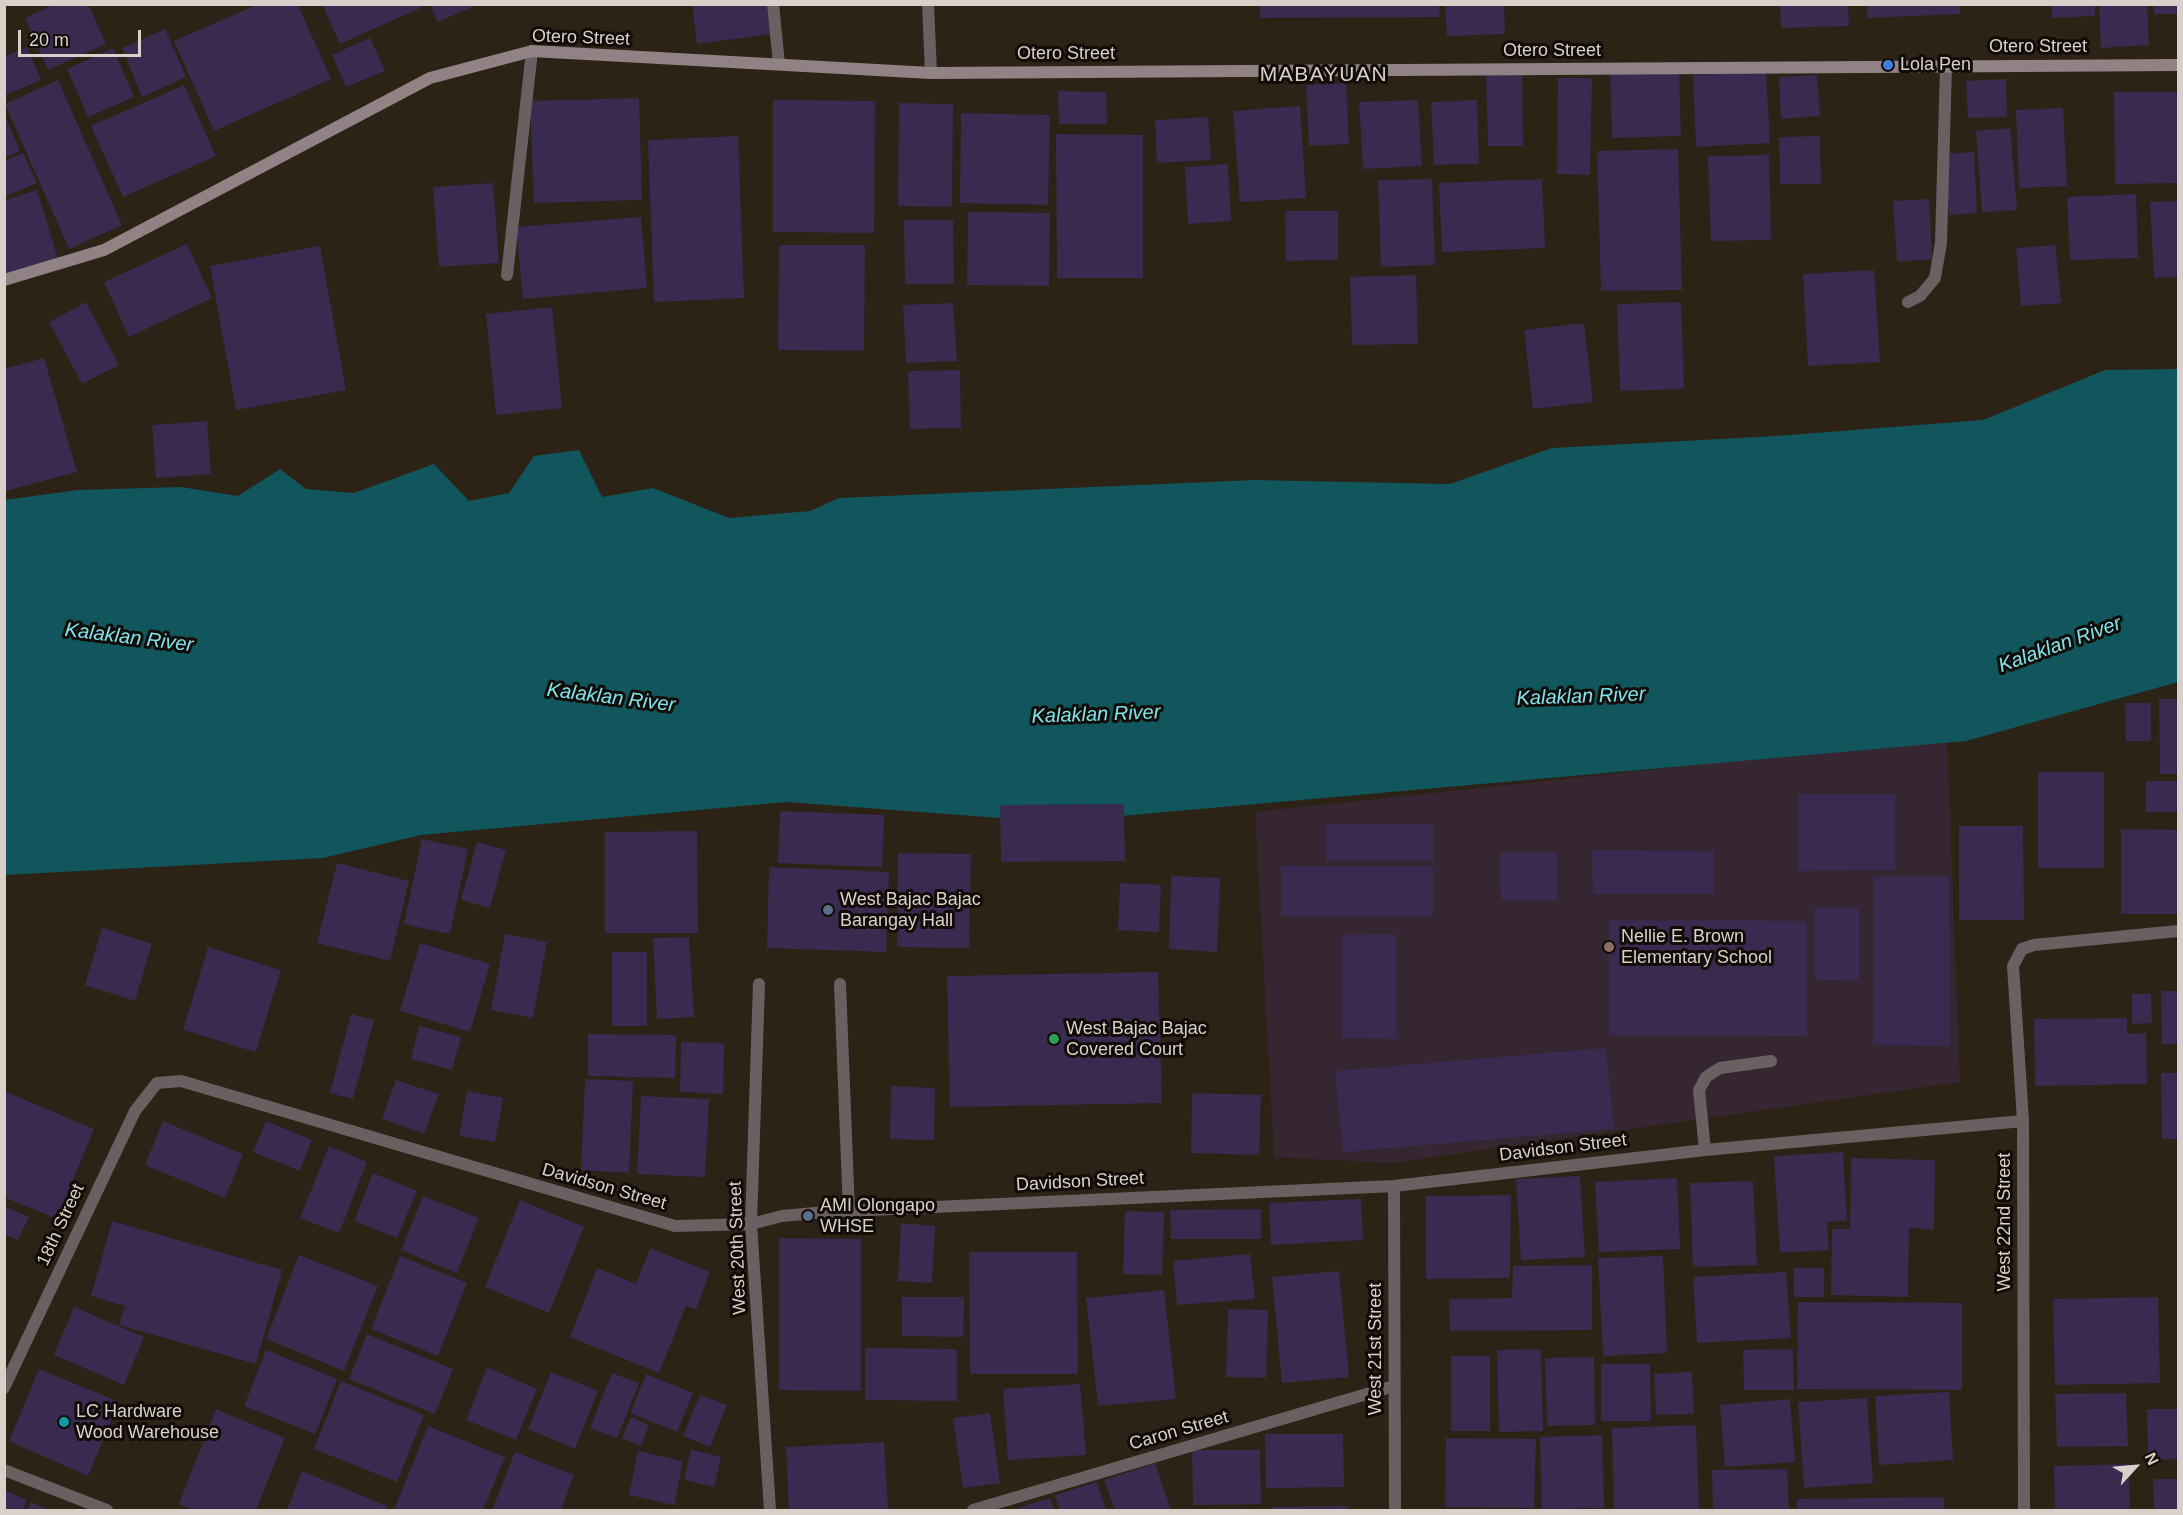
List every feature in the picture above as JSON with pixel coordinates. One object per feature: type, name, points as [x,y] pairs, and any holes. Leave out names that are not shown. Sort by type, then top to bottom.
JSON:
[{"type":"main road","name":"Otero Street","points":[[4,280],[104,250],[430,78],[532,51],[779,64],[840,70],[931,73],[2178,64]]},
{"type":"street","points":[[772,4],[779,64]]},
{"type":"street","points":[[928,4],[931,73]]},
{"type":"street","points":[[507,275],[532,51]]},
{"type":"street","points":[[1908,302],[1920,296],[1935,278],[1941,243],[1946,66]]},
{"type":"street","name":"West 22nd Street","points":[[2024,1510],[2023,1121],[2013,966],[2022,949],[2034,945],[2178,931]]},
{"type":"street","name":"West 20th Street","points":[[759,984],[752,1224],[770,1510]]},
{"type":"street","points":[[840,984],[849,1211]]},
{"type":"street","points":[[1705,1150],[1699,1090],[1706,1077],[1720,1068],[1772,1061]]},
{"type":"street","name":"Davidson Street","points":[[157,1083],[181,1081],[675,1226],[752,1224],[782,1216],[849,1211],[1394,1186],[1705,1150],[2023,1121]]},
{"type":"street","name":"18th Street","points":[[4,1388],[135,1111],[157,1083]]},
{"type":"street","name":"West 21st Street","points":[[1394,1186],[1395,1510]]},
{"type":"street","name":"Caron Street","points":[[973,1510],[1394,1386]]},
{"type":"street","points":[[4,1470],[107,1510]]},
{"type":"shaded area","name":"Nellie E. Brown Elementary School","points":[[1947,738],[1960,1082],[1392,1163],[1274,1157],[1255,812]]},
{"type":"water","name":"Kalaklan River","points":[[2178,369],[2178,682],[1966,741],[1053,822],[787,802],[421,835],[323,858],[5,875],[4,500],[78,490],[181,487],[238,496],[280,469],[306,489],[354,493],[434,464],[469,501],[509,493],[534,456],[579,450],[602,497],[653,488],[729,518],[810,511],[839,498],[1254,480],[1450,484],[1552,448],[1776,436],[1983,420],[2105,370]]},
{"type":"building","points":[[55,4],[88,4],[106,44],[48,70],[25,18]]},
{"type":"building","points":[[322,4],[429,4],[340,44]]},
{"type":"building","points":[[430,4],[472,4],[471,8],[437,22]]},
{"type":"building","points":[[692,4],[767,4],[771,34],[697,44]]},
{"type":"building","points":[[1259,4],[1439,4],[1440,17],[1260,18]]},
{"type":"building","points":[[1445,4],[1504,4],[1505,34],[1447,36]]},
{"type":"building","points":[[1780,4],[1848,4],[1849,26],[1781,28]]},
{"type":"building","points":[[1867,4],[1960,4],[1960,14],[1867,18]]},
{"type":"building","points":[[2051,4],[2095,4],[2095,16],[2052,18]]},
{"type":"building","points":[[2099,4],[2147,4],[2149,45],[2101,48]]},
{"type":"building","points":[[2153,4],[2178,4],[2178,14],[2154,14]]},
{"type":"building","points":[[256,5],[298,5],[331,79],[214,131],[174,41]]},
{"type":"building","points":[[165,29],[186,77],[142,97],[122,48]]},
{"type":"building","points":[[370,38],[385,71],[346,87],[332,55]]},
{"type":"building","points":[[27,47],[41,80],[4,96],[4,57]]},
{"type":"building","points":[[113,48],[134,97],[88,117],[67,69]]},
{"type":"building","points":[[1679,71],[1681,136],[1612,138],[1610,73]]},
{"type":"building","points":[[1766,72],[1770,143],[1696,147],[1693,75]]},
{"type":"building","points":[[1522,73],[1523,146],[1488,146],[1486,74]]},
{"type":"building","points":[[1817,75],[1820,116],[1781,119],[1779,77]]},
{"type":"building","points":[[1558,78],[1592,78],[1590,175],[1557,174]]},
{"type":"building","points":[[2006,79],[2007,117],[1968,118],[1966,81]]},
{"type":"building","points":[[58,80],[122,225],[69,249],[5,104]]},
{"type":"building","points":[[1346,83],[1349,144],[1309,146],[1306,85]]},
{"type":"building","points":[[184,85],[216,156],[123,197],[91,126]]},
{"type":"building","points":[[1058,91],[1106,92],[1107,124],[1059,124]]},
{"type":"building","points":[[2114,92],[2178,92],[2178,183],[2115,184]]},
{"type":"building","points":[[639,98],[642,200],[534,203],[530,101]]},
{"type":"building","points":[[773,100],[875,101],[874,233],[773,232]]},
{"type":"building","points":[[1418,100],[1422,166],[1363,169],[1359,102]]},
{"type":"building","points":[[1477,100],[1479,164],[1434,165],[1431,102]]},
{"type":"building","points":[[899,103],[953,104],[952,207],[898,206]]},
{"type":"building","points":[[1300,106],[1306,198],[1240,202],[1233,111]]},
{"type":"building","points":[[2063,108],[2067,186],[2019,188],[2016,110]]},
{"type":"building","points":[[961,113],[1050,115],[1048,205],[960,203]]},
{"type":"building","points":[[4,114],[20,151],[4,158]]},
{"type":"building","points":[[1208,117],[1211,160],[1157,163],[1155,120]]},
{"type":"building","points":[[2010,128],[2017,210],[1982,212],[1976,131]]},
{"type":"building","points":[[1056,134],[1143,135],[1143,278],[1057,278]]},
{"type":"building","points":[[738,136],[744,298],[654,302],[648,140]]},
{"type":"building","points":[[1820,136],[1821,184],[1780,184],[1779,137]]},
{"type":"building","points":[[1678,149],[1682,290],[1601,291],[1597,151]]},
{"type":"building","points":[[1974,152],[1977,213],[1949,215],[1944,154]]},
{"type":"building","points":[[23,153],[37,183],[4,197],[4,161]]},
{"type":"building","points":[[1769,155],[1771,240],[1711,241],[1708,156]]},
{"type":"building","points":[[1228,164],[1231,221],[1188,224],[1185,167]]},
{"type":"building","points":[[1432,179],[1435,265],[1381,267],[1378,180]]},
{"type":"building","points":[[1542,179],[1545,248],[1442,252],[1439,183]]},
{"type":"building","points":[[493,183],[499,263],[439,267],[433,187]]},
{"type":"building","points":[[37,190],[58,259],[5,276],[5,200]]},
{"type":"building","points":[[2136,194],[2138,258],[2070,260],[2067,197]]},
{"type":"building","points":[[1929,199],[1932,259],[1897,262],[1893,201]]},
{"type":"building","points":[[2178,201],[2178,277],[2154,278],[2150,202]]},
{"type":"building","points":[[1285,211],[1338,211],[1338,260],[1286,261]]},
{"type":"building","points":[[968,212],[1050,213],[1049,286],[967,285]]},
{"type":"building","points":[[641,217],[647,288],[523,299],[516,227]]},
{"type":"building","points":[[904,220],[953,220],[954,284],[905,284]]},
{"type":"building","points":[[187,244],[212,298],[129,337],[104,282]]},
{"type":"building","points":[[779,245],[865,245],[864,351],[778,350]]},
{"type":"building","points":[[2055,245],[2061,303],[2021,306],[2016,248]]},
{"type":"building","points":[[320,246],[346,390],[236,410],[210,266]]},
{"type":"building","points":[[1874,270],[1880,362],[1808,366],[1803,274]]},
{"type":"building","points":[[1416,275],[1418,344],[1352,345],[1350,277]]},
{"type":"building","points":[[86,302],[119,365],[82,384],[49,322]]},
{"type":"building","points":[[1681,302],[1684,389],[1620,391],[1617,304]]},
{"type":"building","points":[[953,303],[957,361],[906,363],[903,305]]},
{"type":"building","points":[[552,307],[562,408],[496,415],[486,314]]},
{"type":"building","points":[[1584,323],[1593,402],[1533,409],[1524,330]]},
{"type":"building","points":[[44,358],[77,472],[6,491],[4,369]]},
{"type":"building","points":[[960,370],[961,428],[910,429],[908,371]]},
{"type":"building","points":[[207,421],[211,474],[156,478],[152,425]]},
{"type":"building","points":[[2159,699],[2178,699],[2178,774],[2160,774]]},
{"type":"building","points":[[2125,703],[2151,703],[2151,741],[2126,741]]},
{"type":"building","points":[[2038,772],[2104,772],[2104,868],[2038,868]]},
{"type":"building","points":[[2146,781],[2178,781],[2178,812],[2146,812]]},
{"type":"building","points":[[1798,794],[1895,794],[1895,870],[1798,871]]},
{"type":"building","points":[[1124,804],[1125,861],[1001,862],[1000,805]]},
{"type":"building","points":[[780,811],[884,815],[882,867],[778,863]]},
{"type":"building","points":[[1325,824],[1434,824],[1434,861],[1326,861]]},
{"type":"building","points":[[1959,826],[2023,826],[2024,920],[1959,920]]},
{"type":"building","points":[[2121,829],[2178,830],[2178,914],[2121,914]]},
{"type":"building","points":[[697,831],[698,933],[605,933],[605,832]]},
{"type":"building","points":[[422,839],[468,849],[450,934],[404,924]]},
{"type":"building","points":[[477,842],[506,850],[490,908],[461,900]]},
{"type":"building","points":[[1592,850],[1714,851],[1714,894],[1593,894]]},
{"type":"building","points":[[898,853],[971,854],[969,948],[897,947]]},
{"type":"building","points":[[1500,853],[1557,853],[1557,901],[1501,901]]},
{"type":"building","points":[[337,863],[409,881],[390,961],[317,943]]},
{"type":"building","points":[[1281,866],[1433,866],[1433,916],[1281,916]]},
{"type":"building","name":"West Bajac Bajac Barangay Hall","points":[[769,867],[889,872],[886,952],[767,948]]},
{"type":"building","points":[[1171,876],[1220,878],[1217,952],[1169,949]]},
{"type":"building","points":[[1873,877],[1949,877],[1950,1046],[1873,1045]]},
{"type":"building","points":[[1120,883],[1161,885],[1159,932],[1118,930]]},
{"type":"building","points":[[1815,907],[1859,907],[1859,981],[1815,980]]},
{"type":"building","points":[[1609,920],[1807,921],[1807,1036],[1609,1035]]},
{"type":"building","points":[[102,928],[152,944],[135,1001],[85,985]]},
{"type":"building","points":[[505,934],[547,942],[533,1018],[491,1010]]},
{"type":"building","points":[[1396,934],[1397,1039],[1342,1038],[1341,935]]},
{"type":"building","points":[[689,937],[694,1017],[657,1019],[653,938]]},
{"type":"building","points":[[420,943],[490,964],[470,1032],[400,1011]]},
{"type":"building","points":[[208,947],[281,970],[256,1052],[183,1030]]},
{"type":"building","points":[[612,952],[647,952],[647,1026],[612,1026]]},
{"type":"building","name":"West Bajac Bajac Covered Court","points":[[1158,972],[1162,1103],[950,1107],[947,976]]},
{"type":"building","points":[[2161,991],[2178,991],[2178,1044],[2162,1044]]},
{"type":"building","points":[[2132,994],[2151,994],[2152,1023],[2132,1024]]},
{"type":"building","points":[[351,1014],[374,1020],[353,1099],[330,1093]]},
{"type":"building","points":[[2127,1018],[2127,1034],[2146,1033],[2147,1084],[2035,1086],[2034,1019]]},
{"type":"building","points":[[419,1026],[461,1037],[452,1070],[411,1059]]},
{"type":"building","points":[[588,1034],[676,1035],[675,1078],[588,1076]]},
{"type":"building","points":[[681,1042],[724,1043],[723,1094],[680,1092]]},
{"type":"building","points":[[1606,1048],[1614,1129],[1343,1152],[1335,1071]]},
{"type":"building","points":[[2161,1073],[2178,1073],[2178,1139],[2162,1139]]},
{"type":"building","points":[[585,1079],[633,1081],[629,1173],[581,1170]]},
{"type":"building","points":[[396,1080],[439,1094],[424,1134],[382,1119]]},
{"type":"building","points":[[891,1086],[935,1088],[934,1140],[890,1139]]},
{"type":"building","points":[[4,1091],[94,1129],[57,1219],[4,1197]]},
{"type":"building","points":[[467,1091],[503,1098],[495,1142],[459,1136]]},
{"type":"building","points":[[1192,1093],[1261,1095],[1259,1155],[1191,1153]]},
{"type":"building","points":[[641,1096],[709,1099],[705,1177],[637,1174]]},
{"type":"building","points":[[163,1121],[243,1154],[225,1198],[145,1165]]},
{"type":"building","points":[[266,1121],[312,1140],[300,1171],[253,1152]]},
{"type":"building","points":[[329,1146],[367,1162],[339,1233],[300,1218]]},
{"type":"building","points":[[1843,1152],[1847,1221],[1827,1222],[1829,1250],[1780,1253],[1774,1156]]},
{"type":"building","points":[[1851,1158],[1935,1160],[1934,1230],[1909,1228],[1908,1297],[1831,1295],[1832,1229],[1850,1229]]},
{"type":"building","points":[[373,1173],[417,1191],[397,1238],[354,1221]]},
{"type":"building","points":[[1580,1176],[1585,1257],[1521,1260],[1516,1179]]},
{"type":"building","points":[[1677,1178],[1680,1249],[1599,1252],[1595,1182]]},
{"type":"building","points":[[1753,1181],[1757,1265],[1693,1267],[1690,1183]]},
{"type":"building","points":[[1511,1195],[1510,1278],[1426,1279],[1426,1196]]},
{"type":"building","points":[[423,1196],[479,1218],[457,1273],[401,1250]]},
{"type":"building","points":[[1361,1199],[1363,1240],[1271,1245],[1269,1203]]},
{"type":"building","points":[[520,1200],[584,1227],[549,1313],[485,1287]]},
{"type":"building","points":[[4,1206],[29,1217],[18,1240],[4,1234]]},
{"type":"building","points":[[1261,1209],[1261,1239],[1171,1239],[1170,1210]]},
{"type":"building","points":[[1125,1211],[1164,1212],[1162,1275],[1123,1274]]},
{"type":"building","points":[[112,1221],[282,1270],[256,1364],[119,1325],[125,1306],[91,1296]]},
{"type":"building","points":[[901,1223],[935,1226],[932,1283],[898,1281]]},
{"type":"building","points":[[779,1238],[861,1239],[861,1391],[779,1390]]},
{"type":"building","points":[[650,1248],[710,1272],[696,1309],[686,1306],[659,1373],[570,1337],[597,1268],[636,1284]]},
{"type":"building","points":[[969,1252],[1077,1252],[1078,1374],[970,1374]]},
{"type":"building","points":[[1250,1254],[1255,1299],[1177,1305],[1173,1261]]},
{"type":"building","points":[[299,1255],[378,1286],[344,1371],[266,1339]]},
{"type":"building","points":[[400,1256],[467,1283],[438,1356],[371,1329]]},
{"type":"building","points":[[1663,1256],[1667,1353],[1603,1356],[1598,1258]]},
{"type":"building","points":[[1592,1265],[1592,1330],[1450,1331],[1449,1299],[1512,1298],[1513,1266]]},
{"type":"building","points":[[1794,1268],[1824,1268],[1824,1297],[1794,1297]]},
{"type":"building","points":[[1339,1271],[1349,1377],[1282,1383],[1272,1277]]},
{"type":"building","points":[[1786,1272],[1791,1338],[1697,1343],[1693,1277]]},
{"type":"building","points":[[1164,1290],[1176,1399],[1098,1406],[1086,1298]]},
{"type":"building","points":[[902,1297],[964,1297],[963,1337],[902,1336]]},
{"type":"building","points":[[2158,1297],[2160,1383],[2055,1385],[2053,1299]]},
{"type":"building","points":[[1798,1302],[1962,1303],[1962,1390],[1797,1389]]},
{"type":"building","points":[[74,1307],[144,1337],[124,1385],[54,1355]]},
{"type":"building","points":[[1228,1309],[1268,1310],[1266,1378],[1226,1377]]},
{"type":"building","points":[[367,1334],[453,1369],[435,1414],[349,1379]]},
{"type":"building","points":[[865,1348],[957,1349],[957,1401],[865,1400]]},
{"type":"building","points":[[1541,1349],[1543,1431],[1499,1432],[1497,1350]]},
{"type":"building","points":[[1793,1349],[1794,1390],[1744,1390],[1743,1350]]},
{"type":"building","points":[[266,1350],[337,1379],[315,1434],[244,1406]]},
{"type":"building","points":[[1451,1356],[1490,1356],[1490,1431],[1451,1431]]},
{"type":"building","points":[[1594,1357],[1595,1425],[1547,1426],[1545,1358]]},
{"type":"building","points":[[1601,1364],[1650,1364],[1651,1421],[1601,1421]]},
{"type":"building","points":[[487,1367],[537,1389],[516,1440],[466,1420]]},
{"type":"building","name":"LC Hardware Wood Warehouse","points":[[39,1369],[119,1402],[88,1476],[9,1441]]},
{"type":"building","points":[[551,1372],[598,1391],[575,1449],[528,1429]]},
{"type":"building","points":[[1692,1372],[1694,1414],[1656,1415],[1654,1374]]},
{"type":"building","points":[[612,1373],[639,1383],[617,1438],[590,1428]]},
{"type":"building","points":[[646,1374],[693,1393],[677,1432],[630,1413]]},
{"type":"building","points":[[341,1381],[424,1415],[397,1482],[314,1449]]},
{"type":"building","points":[[1080,1384],[1086,1455],[1008,1460],[1003,1389]]},
{"type":"building","points":[[1949,1392],[1953,1460],[1879,1465],[1875,1396]]},
{"type":"building","points":[[2126,1393],[2128,1446],[2057,1447],[2055,1394]]},
{"type":"building","points":[[700,1395],[727,1405],[710,1447],[683,1436]]},
{"type":"building","points":[[1867,1398],[1873,1483],[1804,1488],[1798,1402]]},
{"type":"building","points":[[1790,1399],[1795,1462],[1725,1467],[1720,1405]]},
{"type":"building","points":[[216,1409],[285,1438],[256,1510],[195,1510],[179,1504]]},
{"type":"building","points":[[2147,1409],[2178,1409],[2178,1459],[2148,1460]]},
{"type":"building","points":[[990,1413],[1000,1483],[963,1488],[953,1418]]},
{"type":"building","points":[[631,1417],[649,1425],[641,1446],[622,1438]]},
{"type":"building","points":[[1696,1425],[1699,1510],[1614,1510],[1612,1428]]},
{"type":"building","points":[[428,1426],[505,1457],[483,1510],[394,1510]]},
{"type":"building","points":[[1265,1434],[1343,1434],[1344,1487],[1266,1488]]},
{"type":"building","points":[[1602,1435],[1604,1508],[1542,1509],[1540,1437]]},
{"type":"building","points":[[1446,1438],[1536,1439],[1534,1508],[1445,1507]]},
{"type":"building","points":[[884,1442],[888,1510],[789,1510],[786,1447]]},
{"type":"building","points":[[691,1449],[721,1457],[714,1487],[684,1480]]},
{"type":"building","points":[[1192,1450],[1260,1450],[1261,1504],[1193,1505]]},
{"type":"building","points":[[638,1451],[683,1461],[674,1505],[629,1495]]},
{"type":"building","points":[[515,1452],[574,1475],[561,1510],[492,1510]]},
{"type":"building","points":[[1155,1463],[1171,1510],[1115,1510],[1104,1480]]},
{"type":"building","points":[[2129,1464],[2130,1510],[2055,1510],[2054,1466]]},
{"type":"building","points":[[1787,1469],[1789,1510],[1713,1510],[1712,1470]]},
{"type":"building","points":[[302,1471],[387,1506],[385,1510],[287,1510]]},
{"type":"building","points":[[2153,1479],[2178,1479],[2178,1510],[2154,1510]]},
{"type":"building","points":[[1097,1482],[1106,1510],[1060,1510],[1055,1495]]},
{"type":"building","points":[[6,1491],[27,1500],[23,1510],[4,1510]]},
{"type":"building","points":[[1944,1497],[1944,1510],[1797,1510],[1797,1499]]},
{"type":"building","points":[[1050,1498],[1054,1510],[1018,1510],[1017,1508]]},
{"type":"building","points":[[31,1502],[50,1510],[27,1510]]},
{"type":"building","points":[[1348,1506],[1348,1510],[1272,1510],[1272,1507]]},
{"type":"place","name":"Lola Pen","points":[[1888,65]]},
{"type":"place","name":"West Bajac Bajac Barangay Hall","points":[[828,910]]},
{"type":"place","name":"Nellie E. Brown Elementary School","points":[[1609,947]]},
{"type":"place","name":"West Bajac Bajac Covered Court","points":[[1054,1039]]},
{"type":"place","name":"AMI Olongapo WHSE","points":[[808,1216]]},
{"type":"place","name":"LC Hardware Wood Warehouse","points":[[64,1422]]},
{"type":"district","name":"MABAYUAN","points":[[1324,75]]}]
